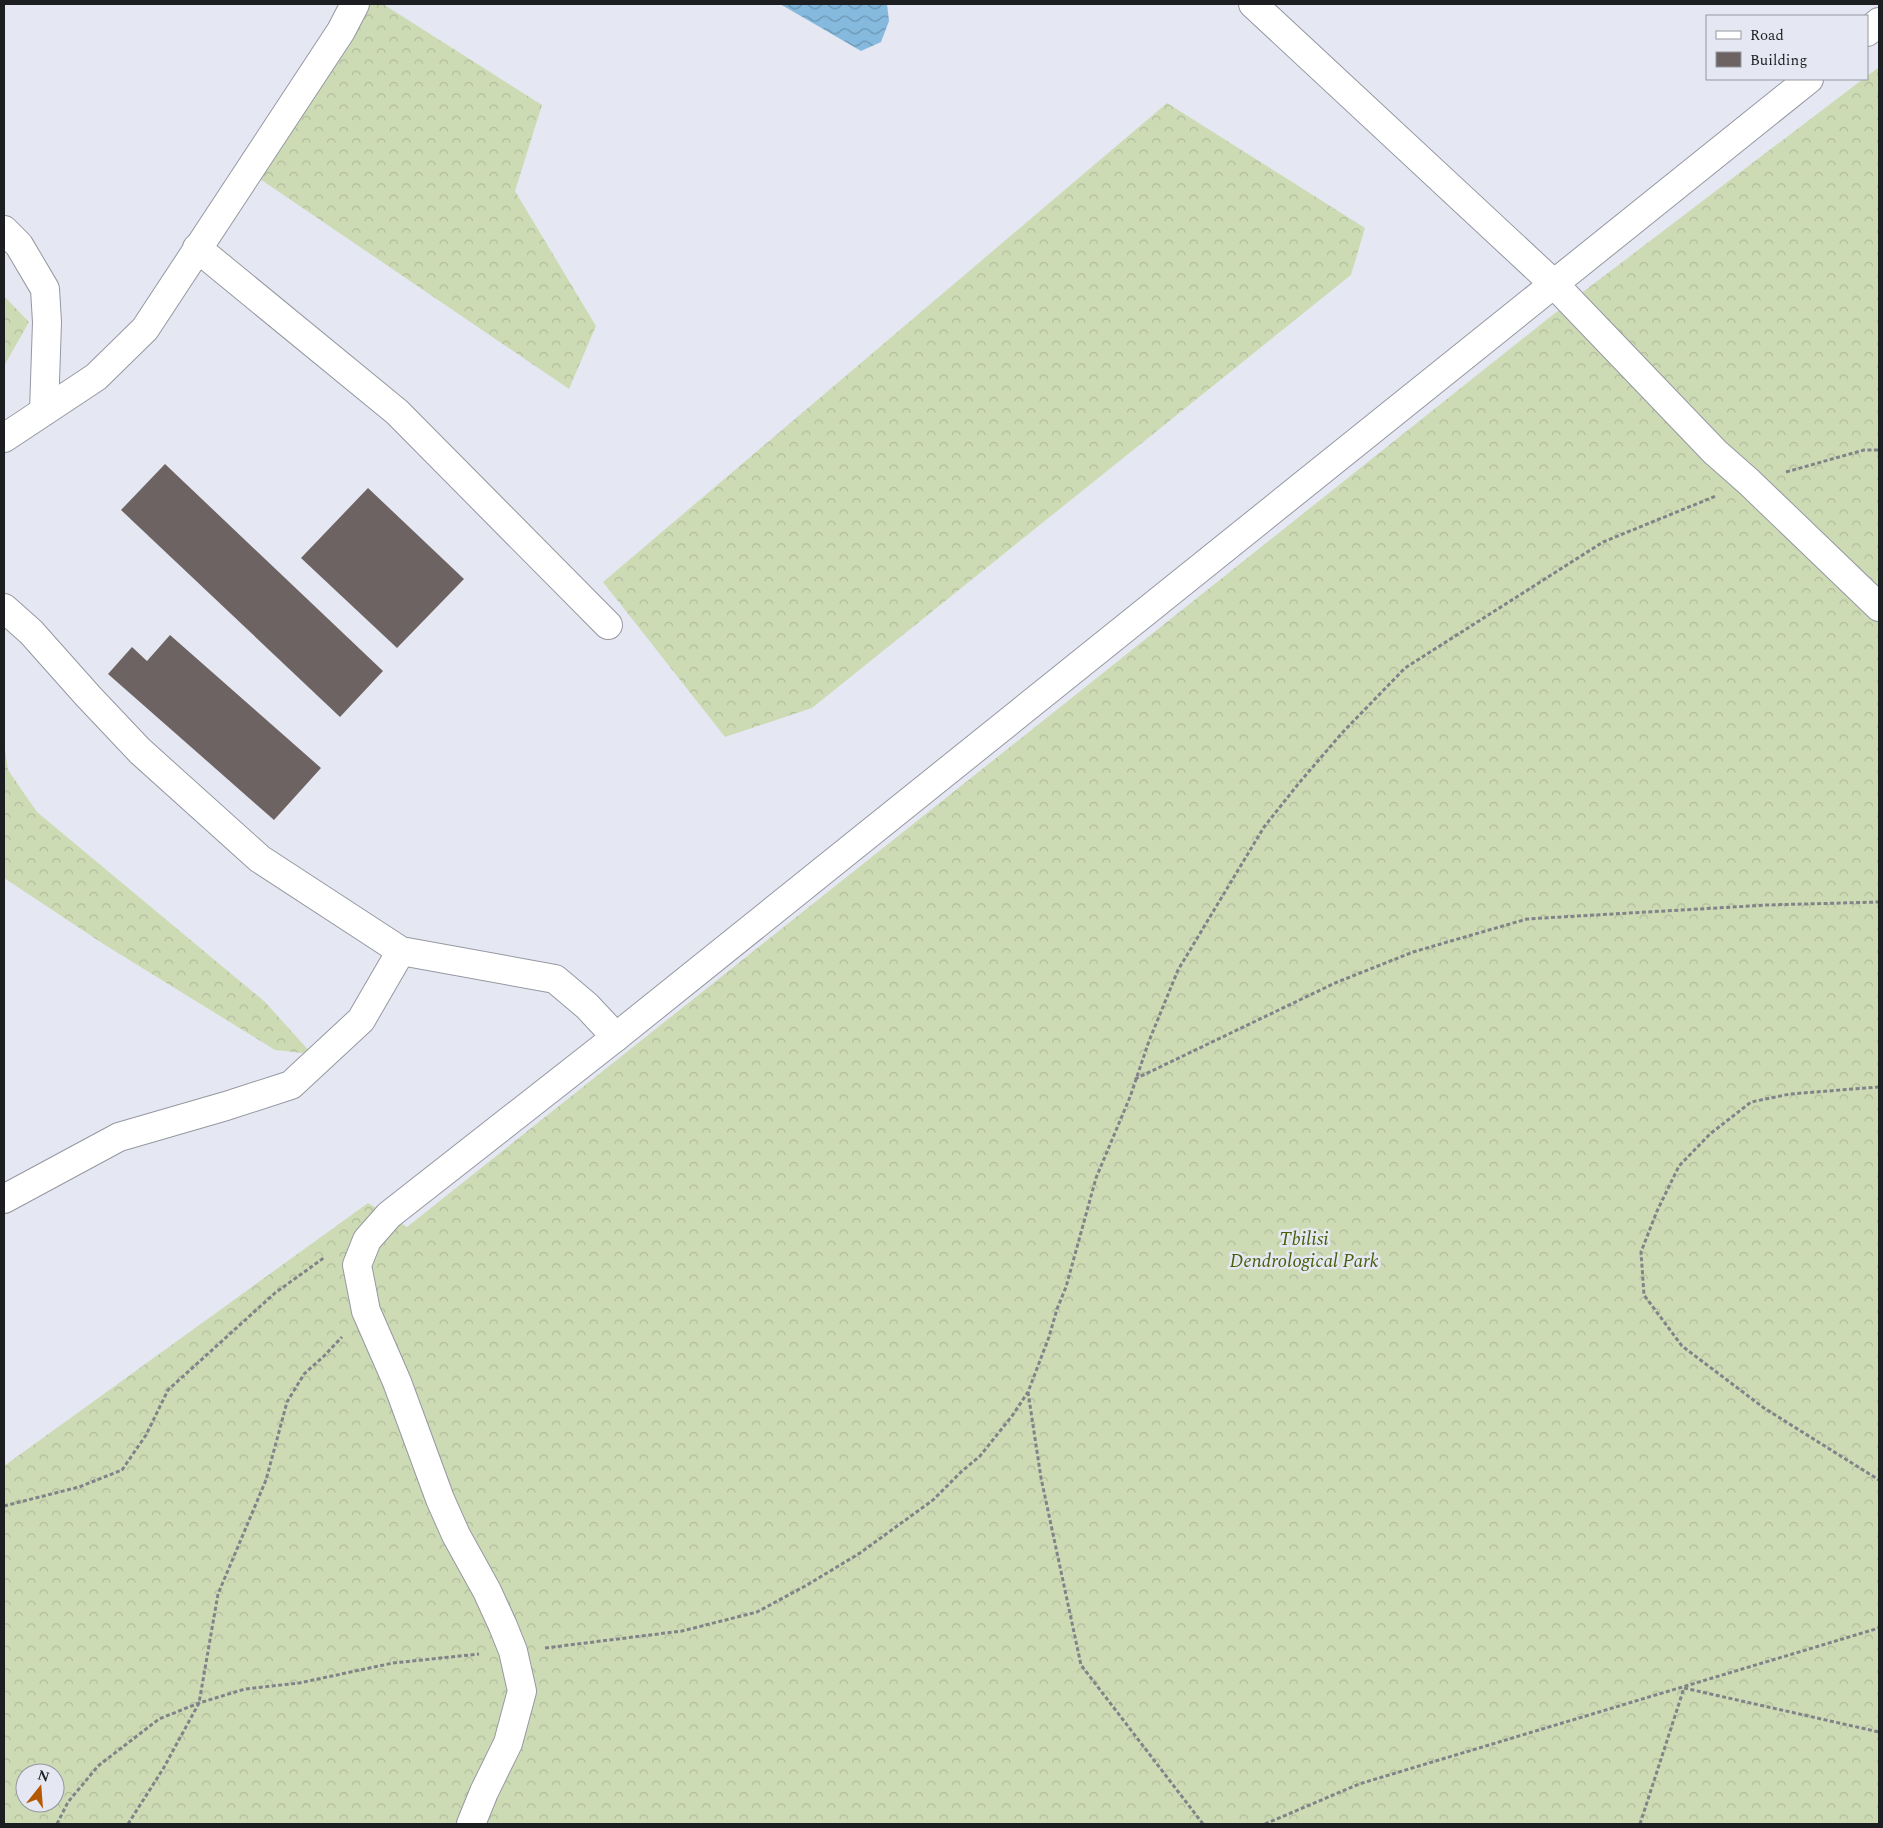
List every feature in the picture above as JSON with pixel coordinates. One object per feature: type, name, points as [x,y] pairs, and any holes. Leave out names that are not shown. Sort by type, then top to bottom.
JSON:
[{"type":"street","points":[[4,438],[96,377],[144,329],[341,31],[356,4]]},
{"type":"street","points":[[1253,4],[1554,284],[1715,452],[1749,482],[1879,607]]},
{"type":"street","points":[[1868,31],[1879,22]]},
{"type":"street","points":[[471,1824],[508,1743],[522,1691],[513,1651],[487,1591],[456,1535],[440,1499],[406,1406],[366,1311],[357,1266],[367,1240],[389,1216],[616,1037],[1808,80]]},
{"type":"street","points":[[4,230],[19,245],[45,289],[47,322],[44,411]]},
{"type":"street","points":[[197,248],[397,412],[608,625]]},
{"type":"street","points":[[4,608],[31,632],[140,751],[260,859],[401,951],[555,979],[587,1006],[616,1037]]},
{"type":"street","points":[[4,1199],[119,1137],[291,1085],[361,1020],[401,951]]},
{"type":"path","points":[[57,1824],[68,1802],[98,1766],[159,1719],[199,1703],[245,1689],[299,1683],[392,1663],[577,1645],[682,1631],[757,1612],[860,1553],[934,1500],[961,1472],[980,1456],[1012,1416],[1028,1392],[1066,1287],[1096,1178],[1130,1097],[1135,1079],[1178,970],[1264,827],[1342,733],[1405,668],[1603,542],[1749,482],[1864,450],[1879,450]]},
{"type":"path","points":[[1135,1079],[1335,983],[1413,952],[1527,919],[1767,905],[1879,902]]},
{"type":"path","points":[[1879,1087],[1790,1094],[1751,1102],[1710,1134],[1679,1166],[1657,1211],[1641,1252],[1644,1295],[1682,1346],[1764,1408],[1879,1480]]},
{"type":"path","points":[[4,1506],[79,1487],[122,1470],[146,1434],[168,1390],[275,1293],[332,1252],[367,1240]]},
{"type":"path","points":[[128,1824],[163,1769],[199,1703],[218,1594],[266,1480],[287,1402],[304,1374],[324,1356],[366,1311]]},
{"type":"path","points":[[1028,1392],[1041,1478],[1080,1665],[1203,1824]]},
{"type":"path","points":[[1265,1824],[1359,1784],[1879,1628]]},
{"type":"path","points":[[1684,1688],[1879,1732]]},
{"type":"path","points":[[1640,1824],[1684,1688]]},
{"type":"green space","points":[[369,4],[383,4],[542,105],[515,191],[596,326],[569,389],[257,177]]},
{"type":"green space","name":"Tbilisi Dendrological Park","points":[[1879,67],[1879,1824],[4,1824],[4,1466],[368,1203],[407,1227],[1550,317],[1862,80],[1868,80],[1868,75]]},
{"type":"green space","points":[[1167,103],[1365,228],[1351,275],[812,708],[725,737],[603,582]]},
{"type":"green space","points":[[4,296],[29,322],[4,366]]},
{"type":"green space","points":[[4,742],[8,770],[37,812],[265,1002],[312,1054],[275,1050],[105,945],[4,878]]},
{"type":"water","points":[[780,4],[887,4],[889,21],[881,42],[861,51]]},
{"type":"building","points":[[165,464],[383,671],[340,717],[121,510]]},
{"type":"building","points":[[368,488],[464,579],[397,648],[301,558]]},
{"type":"building","points":[[170,635],[321,768],[274,820],[108,674],[132,647],[147,661]]}]
